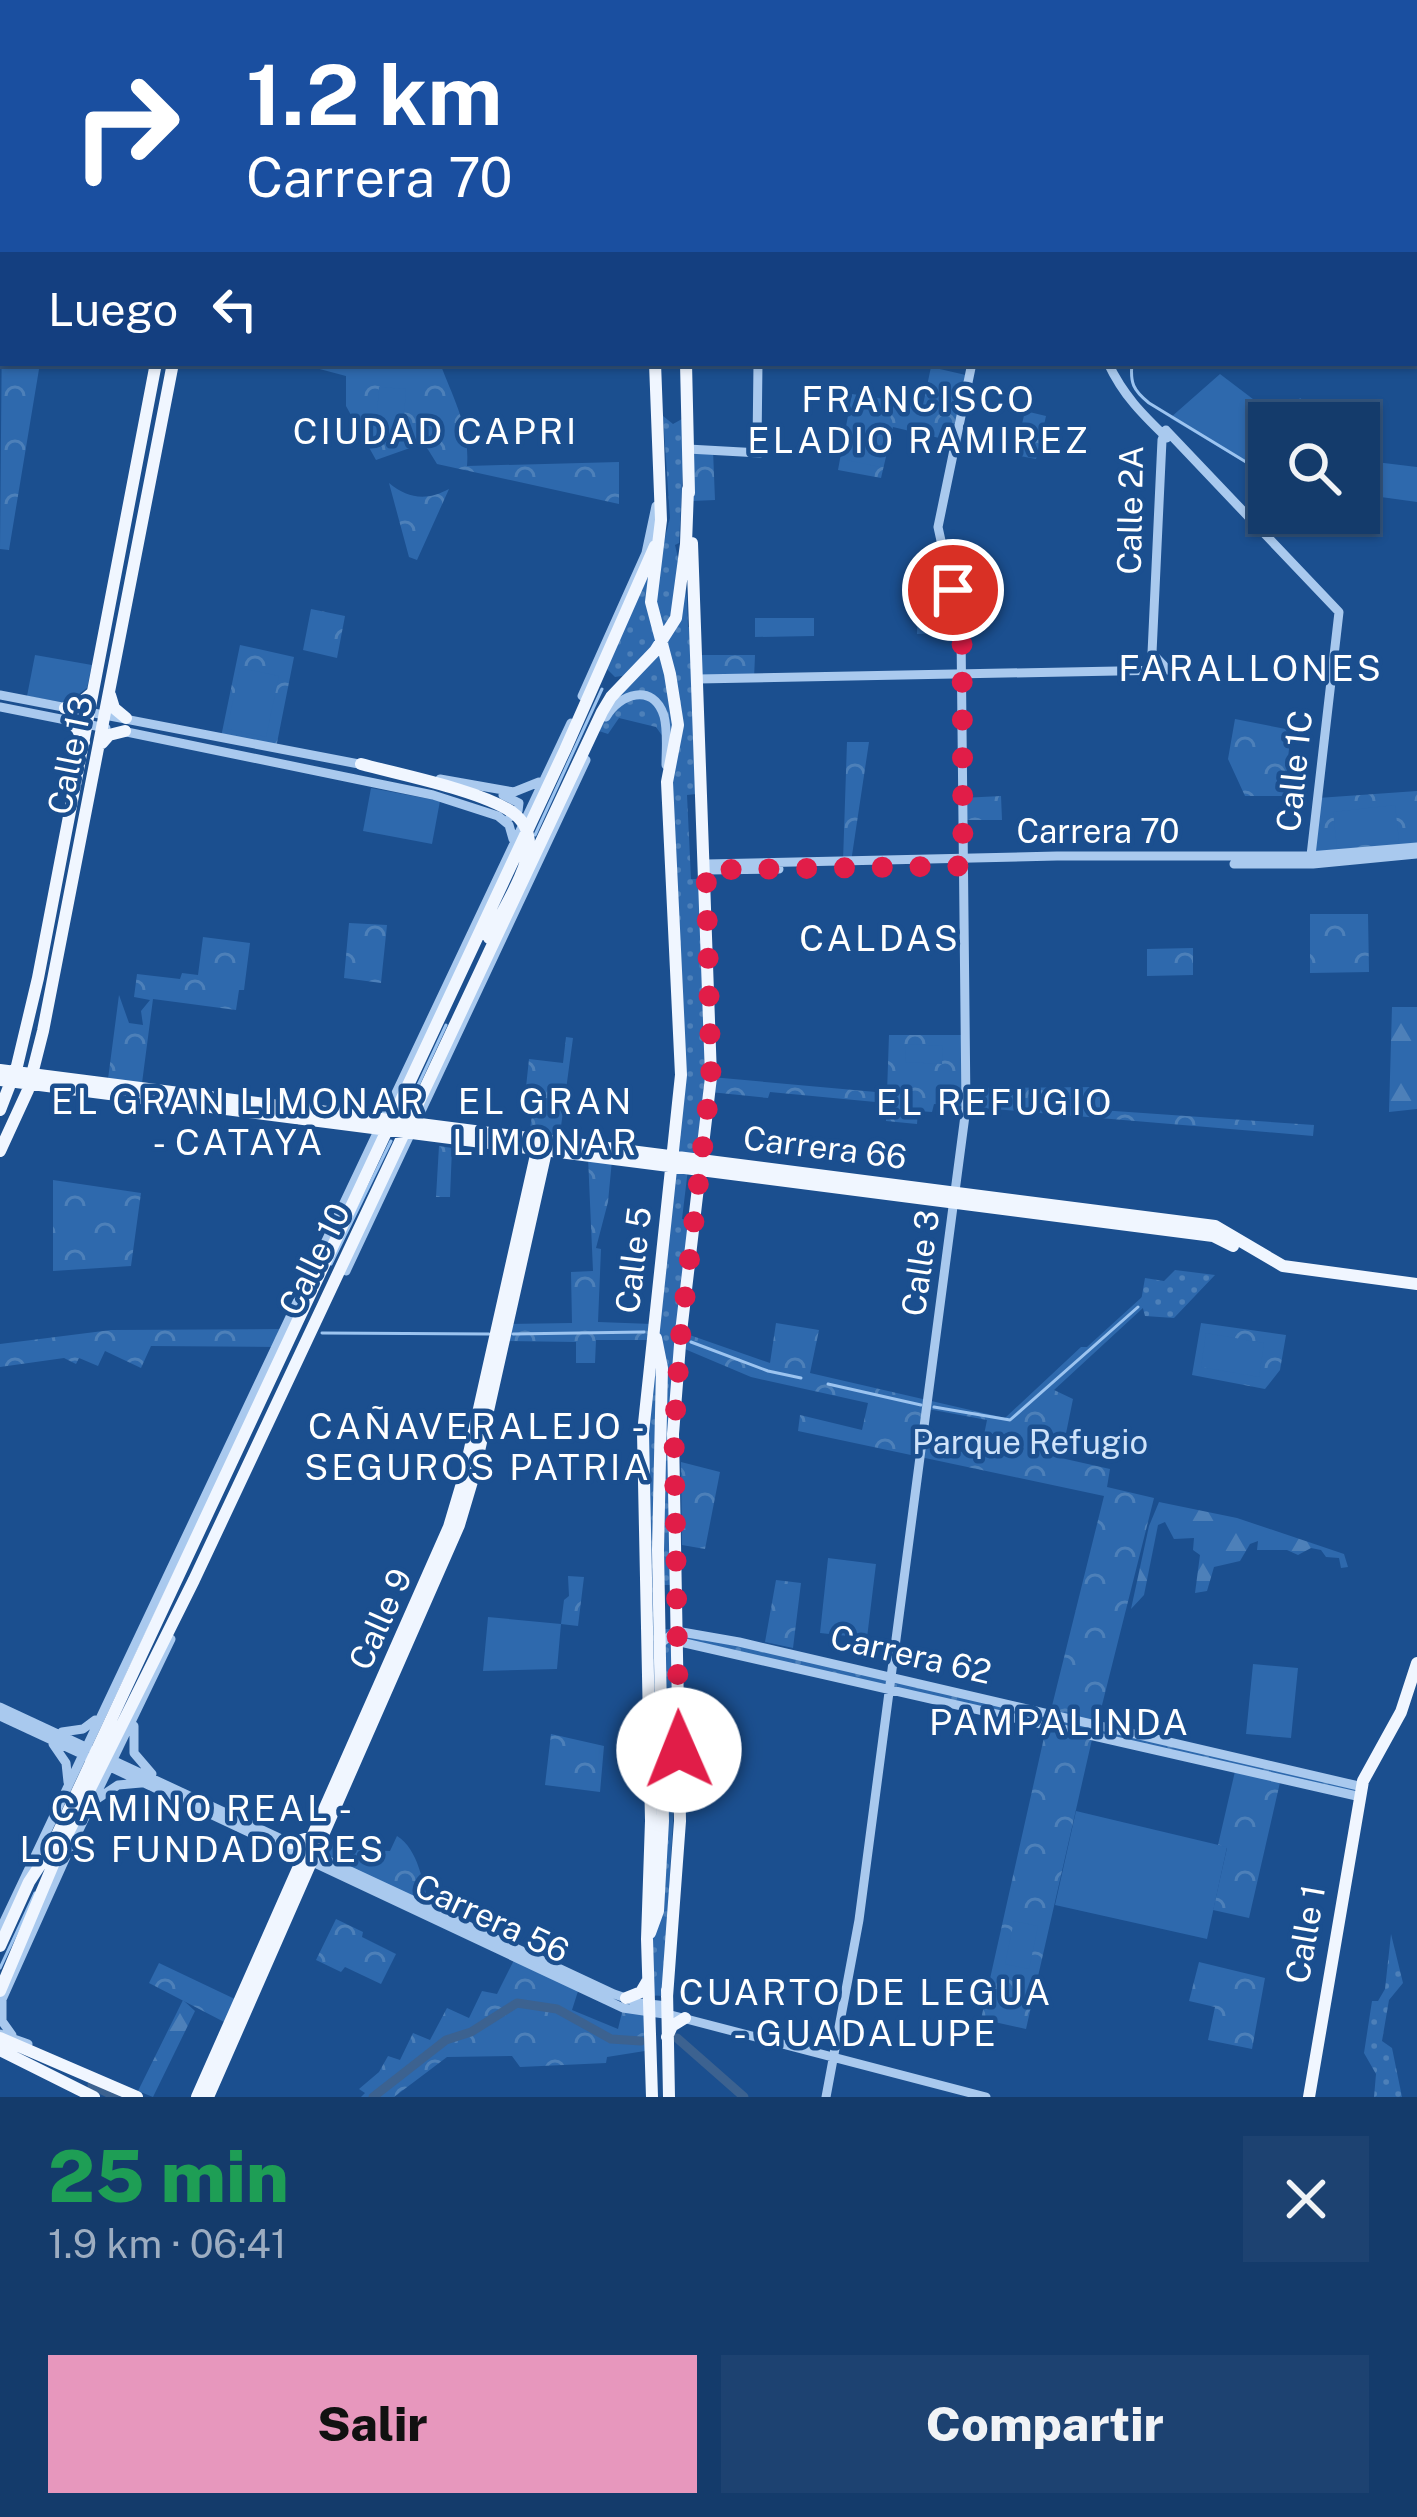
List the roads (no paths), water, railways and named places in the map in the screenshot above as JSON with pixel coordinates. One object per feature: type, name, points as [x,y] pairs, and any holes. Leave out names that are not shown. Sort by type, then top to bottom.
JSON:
[{"type":"main road","name":"Calle 13","points":[[0,1107],[23,1044],[155,366]]},
{"type":"main road","name":"Calle 13","points":[[0,1151],[31,1079],[172,366]]},
{"type":"main road","name":"Calle 5","points":[[652,2097],[643,1465],[681,1062],[667,782],[678,735],[675,695],[653,620],[661,529],[655,366]]},
{"type":"main road","name":"Calle 5","points":[[671,1638],[674,1434],[711,1077],[686,366]]},
{"type":"main road","name":"Calle 10","points":[[0,1946],[31,1871],[54,1852],[173,1629],[610,697],[670,630],[679,604],[688,490]]},
{"type":"main road","name":"Calle 10","points":[[2,1997],[48,1891],[54,1852],[146,1633],[594,687],[661,529]]},
{"type":"main road","points":[[608,653],[605,667],[610,675],[620,678],[634,671]]},
{"type":"main road","points":[[594,687],[607,683],[612,689],[610,697]]},
{"type":"main road","points":[[84,747],[80,731],[66,714],[96,686]]},
{"type":"main road","points":[[99,750],[125,724],[110,694]]},
{"type":"main road","points":[[361,764],[504,808],[525,828],[527,858],[472,977],[461,1018]]},
{"type":"main road","points":[[0,1067],[23,1044]]},
{"type":"main road","name":"Carrera 66","points":[[0,1067],[9,1078],[956,1197],[1213,1236],[1280,1273],[1417,1288]]},
{"type":"main road","name":"Calle 9","points":[[200,2096],[243,2019],[301,1857],[376,1695],[432,1591],[473,1478],[543,1145]]},
{"type":"main road","name":"Calle 9","points":[[200,2096],[301,1857],[377,1718],[430,1574],[463,1480],[543,1145]]},
{"type":"main road","points":[[647,1939],[658,1911],[671,1638],[658,1550],[662,1368],[656,1342],[656,1296]]},
{"type":"main road","points":[[491,1400],[487,1376],[501,1356]]},
{"type":"main road","points":[[430,1574],[432,1591]]},
{"type":"main road","name":"Calle 1","points":[[1306,2097],[1360,1789],[1401,1712],[1417,1663]]},
{"type":"main road","points":[[648,1718],[670,1669]]},
{"type":"main road","points":[[669,2097],[667,2006],[676,1821],[670,1669]]},
{"type":"main road","points":[[359,1733],[377,1718],[376,1695]]},
{"type":"main road","points":[[253,1968],[258,1984]]},
{"type":"main road","points":[[626,1999],[641,1993],[649,1979]]},
{"type":"main road","points":[[667,2038],[672,2026],[685,2018]]},
{"type":"main road","points":[[228,2024],[243,2019]]},
{"type":"main road","points":[[0,2036],[94,2097]]},
{"type":"main road","points":[[2,2056],[46,2065],[137,2097]]},
{"type":"street","points":[[688,449],[760,453],[761,366]]},
{"type":"street","name":"Calle 3","points":[[826,2097],[859,1920],[966,1108],[962,632],[938,526],[971,366]]},
{"type":"street","name":"Calle 2A","points":[[962,675],[1168,670],[1152,653],[1165,432],[1138,412],[1109,366]]},
{"type":"street","name":"Calle 1C","points":[[1165,432],[1339,616],[1310,857]]},
{"type":"street","name":"Calle 10","points":[[498,887],[646,553],[656,509],[658,452]]},
{"type":"street","points":[[698,680],[962,675]]},
{"type":"street","points":[[605,713],[630,694],[647,697],[659,706],[665,720],[667,782]]},
{"type":"street","points":[[2,701],[465,784],[526,790],[540,781],[564,745]]},
{"type":"street","points":[[125,724],[182,743],[384,783],[513,816],[519,803],[514,798],[465,784]]},
{"type":"street","points":[[182,743],[177,736],[184,730]]},
{"type":"street","points":[[493,814],[511,830],[511,850]]},
{"type":"street","name":"Carrera 70","points":[[706,867],[1417,851]]},
{"type":"street","name":"Calle 10","points":[[411,1128],[523,891]]},
{"type":"street","name":"Calle 10","points":[[48,1891],[98,1794],[102,1759],[124,1740],[173,1629]]},
{"type":"street","name":"Calle 10","points":[[0,1930],[99,1720],[146,1633]]},
{"type":"street","name":"Carrera 62","points":[[671,1638],[1360,1789]]},
{"type":"street","points":[[138,1709],[132,1734],[134,1754],[166,1784]]},
{"type":"street","name":"Carrera 56","points":[[0,1712],[166,1784],[301,1857],[649,2009]]},
{"type":"street","points":[[43,1732],[83,1729],[99,1720]]},
{"type":"street","points":[[99,1720],[105,1734],[124,1740]]},
{"type":"street","points":[[71,1781],[102,1759],[99,1720]]},
{"type":"street","points":[[43,1732],[58,1748],[71,1781]]},
{"type":"street","name":"Carrera 56","points":[[102,1759],[149,1786],[603,2000],[649,2009],[667,2006],[685,2018],[986,2097]]},
{"type":"street","points":[[71,1781],[87,1776],[95,1782],[98,1794],[118,1785],[149,1786]]},
{"type":"street","points":[[2,1997],[2,2020],[16,2038]]},
{"type":"street","points":[[0,2036],[16,2038],[103,2083]]},
{"type":"street","points":[[2,2056],[94,2097]]},
{"type":"waterway","points":[[1132,366],[1134,386],[1149,403],[1248,463]]},
{"type":"waterway","points":[[535,835],[602,689]]},
{"type":"waterway","points":[[406,1111],[446,1025]]},
{"type":"waterway","points":[[331,1264],[391,1141]]},
{"type":"waterway","points":[[934,1407],[1010,1420],[1138,1307]]},
{"type":"waterway","points":[[513,1334],[644,1332]]},
{"type":"waterway","points":[[322,1333],[489,1334]]},
{"type":"waterway","points":[[691,1342],[768,1371],[801,1378]]},
{"type":"waterway","points":[[828,1384],[921,1405]]},
{"type":"waterway","points":[[0,1968],[35,1893]]},
{"type":"waterway","points":[[373,2097],[446,2040],[471,2032],[517,2003],[557,2009],[611,2039],[641,2041]]},
{"type":"waterway","points":[[677,2038],[744,2097]]},
{"type":"waterway","points":[[92,2085],[116,2097]]},
{"type":"district","name":"FRANCISCO ELADIO RAMIREZ","points":[[919,420]]},
{"type":"district","name":"CIUDAD CAPRI","points":[[436,431]]},
{"type":"district","name":"FARALLONES","points":[[1251,668]]},
{"type":"district","name":"CALDAS","points":[[880,938]]},
{"type":"district","name":"EL REFUGIO","points":[[995,1102]]},
{"type":"district","name":"EL GRAN LIMONAR - CATAYA","points":[[239,1122]]},
{"type":"district","name":"EL GRAN LIMONAR","points":[[546,1122]]},
{"type":"district","name":"CAÑAVERALEJO - SEGUROS PATRIA","points":[[478,1446]]},
{"type":"district","name":"PAMPALINDA","points":[[1060,1722]]},
{"type":"district","name":"CAMINO REAL - LOS FUNDADORES","points":[[203,1828]]},
{"type":"district","name":"CUARTO DE LEGUA - GUADALUPE","points":[[866,2012]]},
{"type":"park label","name":"Parque Refugio","points":[[1030,1442]]}]
